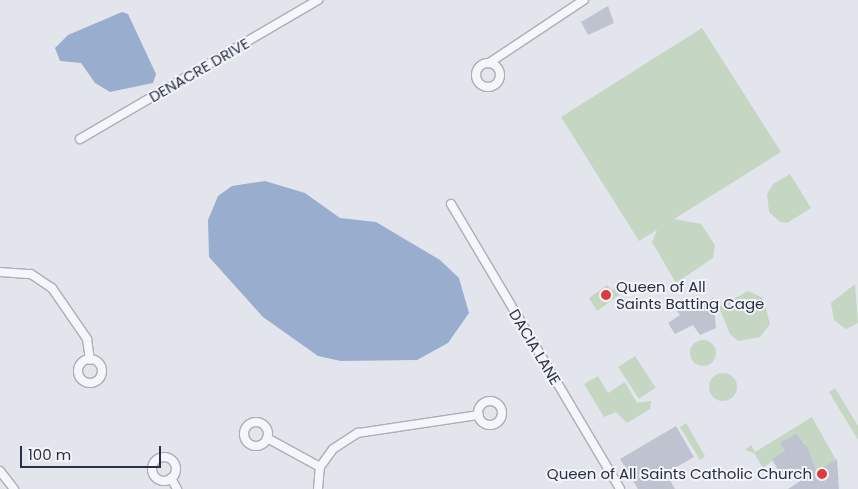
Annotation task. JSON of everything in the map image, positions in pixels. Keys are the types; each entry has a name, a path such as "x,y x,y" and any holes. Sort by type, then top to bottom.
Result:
{"street":[{"name":"DENACRE DRIVE","path":"80,139 318,0"},
{"path":"489,63 584,0"},
{"name":"DACIA LANE","path":"451,204 620,489"},
{"path":"0,272 31,274 52,288 87,339 90,360"},
{"path":"318,489 320,468 333,449 366,430 479,415"},
{"path":"266,438 320,468"},
{"path":"0,470 14,489"},
{"path":"171,478 177,489"}],"green space":[{"path":"702,28 781,152 674,219 701,224 715,245 713,258 676,283 652,242 657,230 639,241 561,117"},
{"path":"790,174 811,208 787,223 780,222 769,212 767,194 773,184"},
{"path":"855,284 858,323 846,329 834,320 831,303"},
{"name":"Queen of All Saints Batting Cage","path":"607,285 612,290 619,286 623,292 597,311 589,298"},
{"path":"748,291 763,298 770,324 760,337 738,341 730,334 719,307"},
{"path":"703,340 713,343 716,353 713,363 703,366 693,363 690,353 693,343"},
{"path":"635,356 656,388 639,399 618,367"},
{"path":"723,373 733,377 737,387 733,397 723,401 713,397 709,387 713,377"},
{"path":"598,376 608,393 625,382 637,403 651,401 650,409 627,423 616,412 604,417 584,384"},
{"path":"835,388 858,426 858,440 829,392"},
{"path":"812,417 836,460 816,471 804,442 781,443 785,451 763,468 754,453 745,450 751,445 755,452"},
{"path":"686,423 705,456 700,460 680,427"}],"water":[{"path":"122,12 128,14 156,74 153,83 110,92 95,83 81,63 60,61 55,48 68,35"},
{"path":"265,181 305,193 340,218 376,222 440,260 459,278 469,313 448,343 417,360 341,361 318,356 263,317 209,257 208,220 218,196 232,186"}],"building":[{"path":"608,6 614,23 588,35 581,22"},
{"path":"713,298 716,328 700,335 693,325 675,334 668,323 680,315 677,311 695,299 700,307"},
{"path":"676,426 694,457 666,473 675,489 638,489 620,459"},
{"path":"796,434 808,448 816,471 837,459 839,489 788,489 805,478 790,468 780,474 772,459 785,451 780,443"}],"place":[{"name":"Queen of All Saints Batting Cage","path":"606,295"},
{"name":"Queen of All Saints Catholic Church","path":"822,474"}]}
